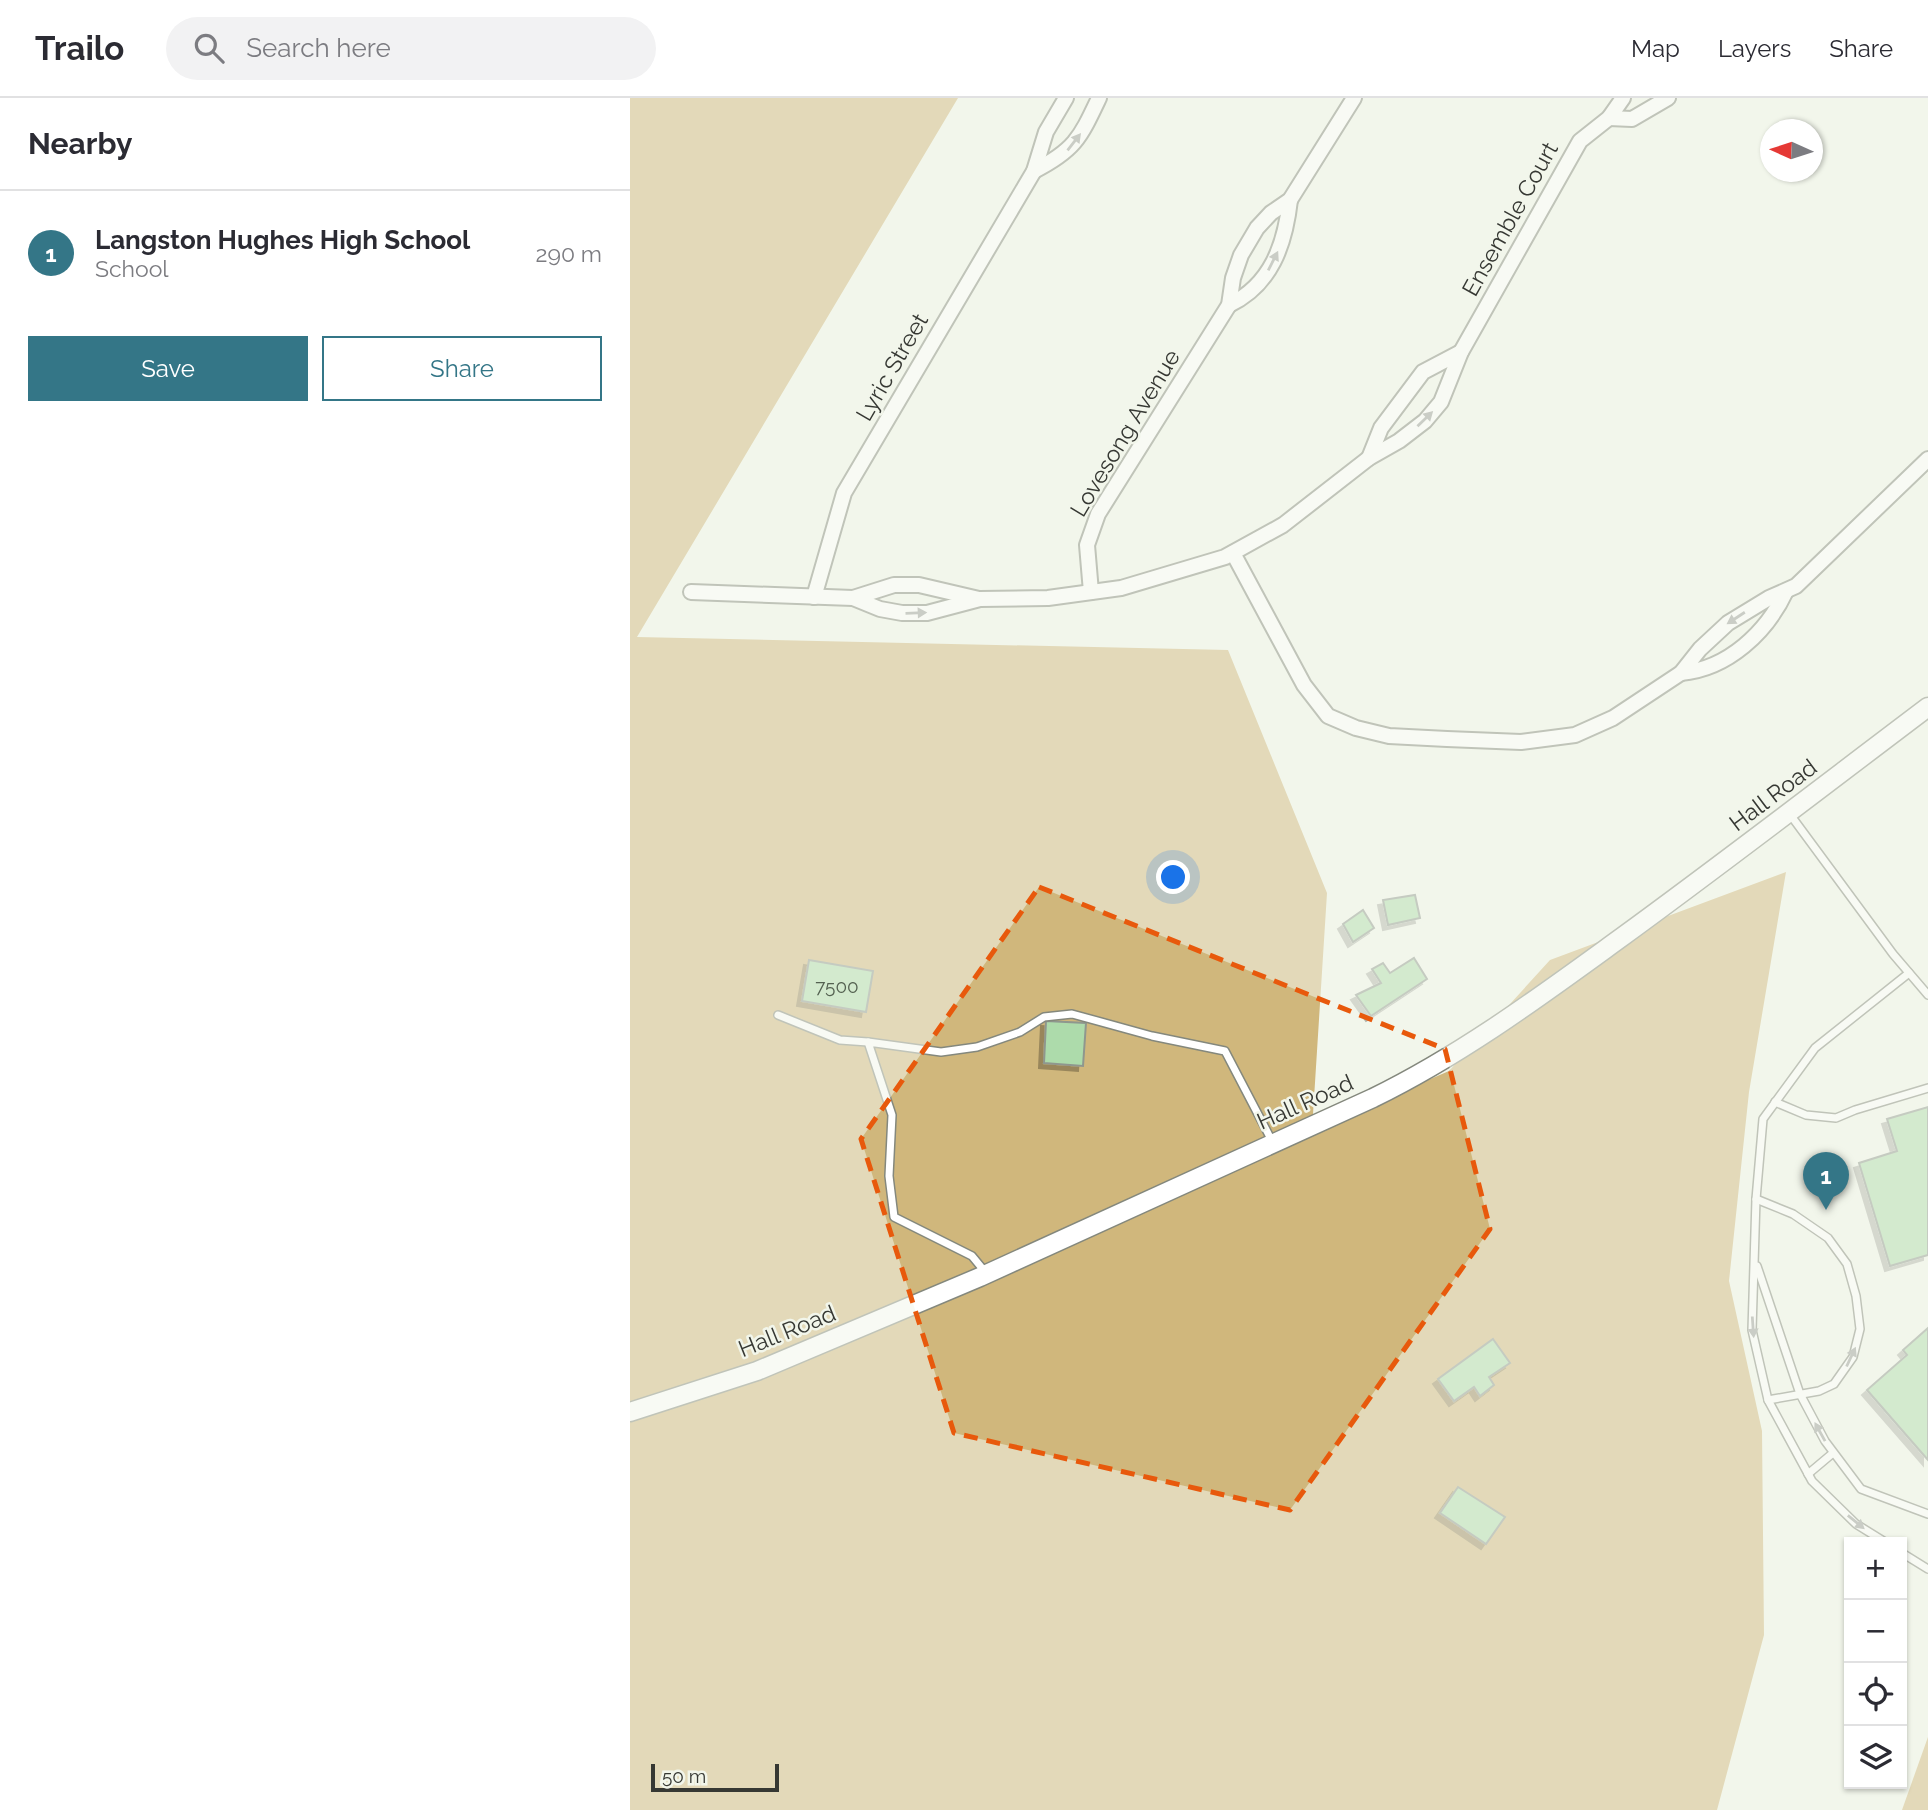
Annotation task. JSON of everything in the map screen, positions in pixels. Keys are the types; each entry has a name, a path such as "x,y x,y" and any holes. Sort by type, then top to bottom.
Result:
{"street":[{"name":"Lyric Street","path":"814,597 844,493 1034,171 1046,132 1066,98"},
{"name":"Lyric Street","path":"1034,171 1059,158 1077,141 1099,98"},
{"name":"Lovesong Avenue","path":"1091,592 1087,545 1098,514 1229,305 1233,278 1241,255 1257,228 1271,213 1290,200 1354,98"},
{"name":"Ensemble Court","path":"691,592 853,598 894,585 919,585 980,599 1048,598 1121,588 1233,553 1283,525 1369,458 1426,421 1441,402 1461,352 1580,141 1609,118 1623,98"},
{"name":"Ensemble Court","path":"1609,118 1632,119 1668,98"},
{"name":"Lovesong Avenue","path":"1229,305 1247,297 1263,281 1287,229 1290,200"},
{"name":"Ensemble Court","path":"1369,458 1381,428 1423,372 1461,352"},
{"path":"1681,673 1701,671 1734,655 1776,613 1791,588 1928,459"},
{"path":"1233,553 1304,685 1328,716 1356,729 1389,736 1521,742 1576,735 1613,718 1681,673 1700,649 1728,623 1791,588"},
{"name":"Ensemble Court","path":"853,598 880,609 902,613 927,613 980,599"},
{"name":"Hall Road","path":"630,1412 757,1371 986,1274 1422,1074 1503,1024 1928,707"}],"lane":[{"path":"1789,813 1928,995"},
{"path":"1877,1537 1856,1524 1812,1481 1768,1400 1752,1331 1756,1199 1763,1119 1815,1048 1909,972"},
{"path":"778,1015 840,1040 941,1052 976,1047 1020,1032 1044,1017 1072,1014 1225,1051 1273,1144"},
{"path":"868,1042 892,1115 889,1176 894,1217 972,1256 986,1274"},
{"path":"1775,1102 1806,1115 1836,1118 1928,1088"},
{"path":"1756,1199 1793,1214 1828,1238 1847,1264 1856,1296 1860,1329 1853,1357 1834,1384 1819,1391 1768,1400"},
{"path":"1754,1259 1800,1394 1833,1453 1861,1489 1928,1514"},
{"path":"1808,1474 1833,1453"},
{"path":"1907,1556 1928,1569"}],"highlighted area":[{"path":"1039,887 1445,1049 1490,1229 1290,1510 954,1433 861,1139"}],"shaded area":[{"path":"630,98 958,98 637,637 1228,650 1327,893 1312,1130 1449,1071 1550,960 1786,872 1749,1092 1729,1281 1762,1431 1764,1635 1717,1810 630,1810"},
{"path":"1928,1737 1928,1810 1902,1810"}],"building":[{"path":"1415,895 1420,918 1388,925 1383,900"},
{"path":"1363,910 1374,928 1353,942 1343,924"},
{"path":"1414,958 1427,979 1371,1016 1356,995 1381,983 1372,969 1383,963 1390,973"},
{"path":"809,960 873,971 866,1012 802,1001"},
{"path":"1046,1021 1086,1023 1083,1066 1044,1063"},
{"path":"1928,1107 1928,1255 1890,1266 1859,1163 1897,1151 1887,1119"},
{"path":"1928,1328 1928,1460 1867,1390 1907,1355 1903,1350"},
{"path":"1493,1339 1510,1363 1489,1377 1494,1385 1480,1396 1474,1387 1454,1401 1438,1379"},
{"path":"1458,1487 1505,1517 1486,1544 1440,1513"}],"place":[{"name":"Langston Hughes High School","path":"1826,1210"}]}
